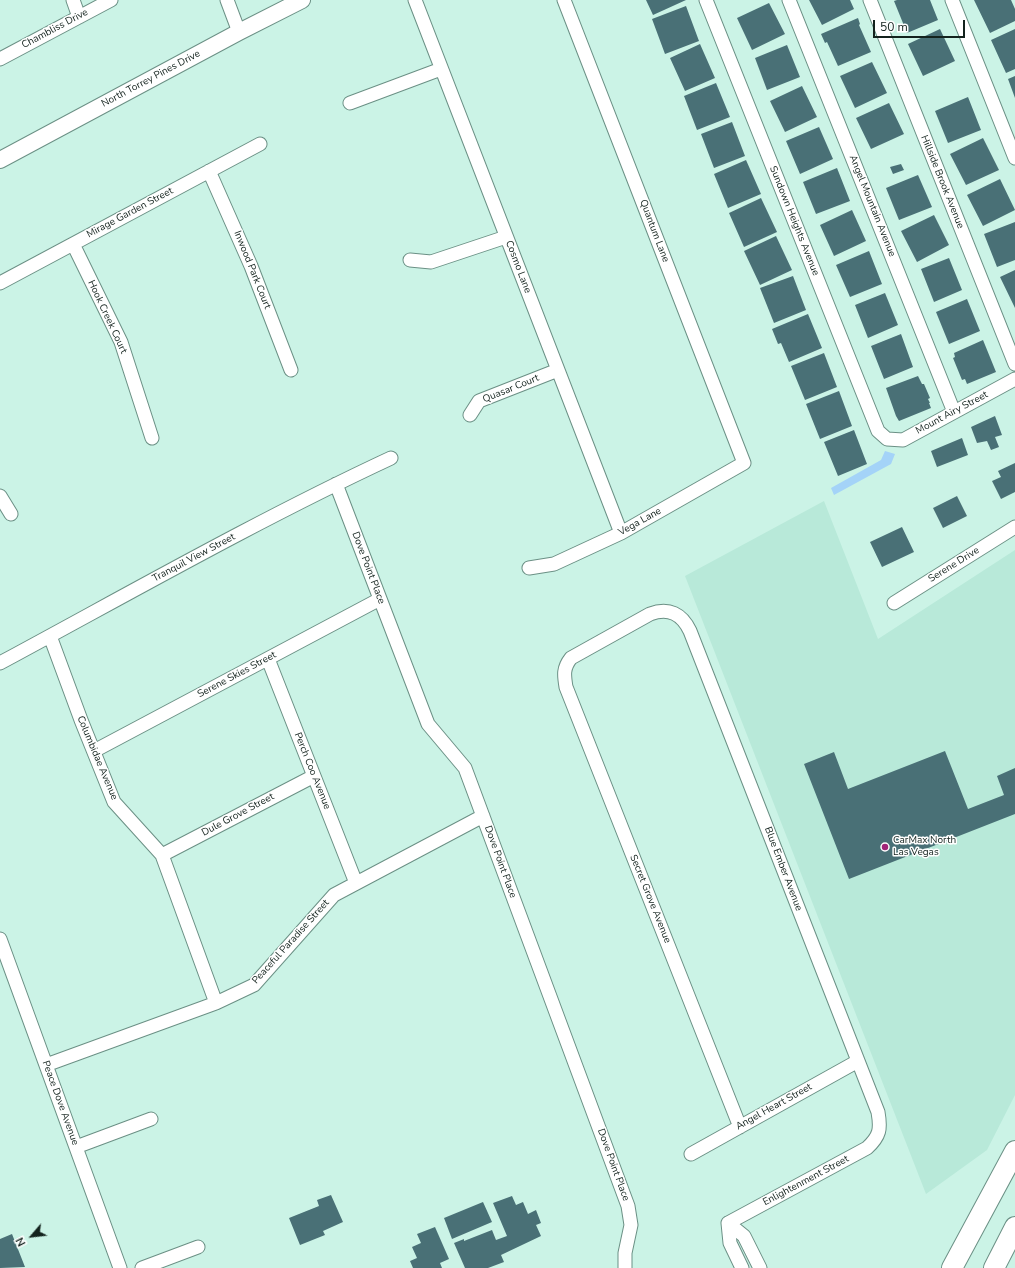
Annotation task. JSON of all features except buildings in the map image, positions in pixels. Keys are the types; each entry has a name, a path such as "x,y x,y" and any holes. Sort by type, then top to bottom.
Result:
{"main road":[{"path":"952,1268 1015,1151"},
{"path":"994,1268 1015,1227"}],"street":[{"path":"73,0 79,17"},
{"name":"Chambliss Drive","path":"0,59 111,0"},
{"path":"227,0 239,32"},
{"name":"North Torrey Pines Drive","path":"0,160 239,32 302,0"},
{"name":"Cosmo Lane","path":"415,0 621,533"},
{"name":"Quantum Lane","path":"564,0 744,463"},
{"name":"Sundown Heights Avenue","path":"706,0 878,431 887,439"},
{"name":"Angel Mountain Avenue","path":"789,0 954,412"},
{"name":"Hillside Brook Avenue","path":"870,0 1015,364"},
{"path":"952,0 1015,158"},
{"path":"350,103 441,69"},
{"name":"Mirage Garden Street","path":"0,283 260,144"},
{"name":"Inwood Park Court","path":"209,171 251,266 291,370"},
{"path":"410,260 431,262 506,236"},
{"name":"Hook Creek Court","path":"73,244 121,342 152,438"},
{"name":"Quasar Court","path":"470,415 479,401 558,370"},
{"name":"Mount Airy Street","path":"887,439 903,440 1015,379"},
{"name":"Tranquil View Street","path":"0,663 192,558 336,484 392,458"},
{"name":"Vega Lane","path":"529,568 554,564 621,533 744,463"},
{"name":"Dove Point Place","path":"336,484 428,724 465,768 628,1206 631,1225 625,1253 625,1268"},
{"path":"0,496 11,514"},
{"name":"Serene Drive","path":"894,603 1015,527"},
{"name":"Serene Skies Street","path":"94,751 380,599"},
{"name":"Blue Ember Avenue","path":"564,670 571,658 578,653 650,614 658,611 673,612 686,622 878,1112 880,1124 879,1133"},
{"name":"Columbidae Avenue","path":"50,636 114,802 162,855 216,1003"},
{"name":"Perch Coo Avenue","path":"268,659 356,883"},
{"name":"Secret Grove Avenue","path":"564,670 566,687 740,1127"},
{"name":"Dule Grove Street","path":"162,855 314,776"},
{"name":"Peaceful Paradise Street","path":"46,1065 216,1003 254,984 334,895 483,816"},
{"name":"Peace Dove Avenue","path":"0,939 120,1268"},
{"name":"Angel Heart Street","path":"691,1154 858,1061"},
{"path":"76,1147 151,1119"},
{"name":"Enlightenment Street","path":"728,1223 867,1148 879,1133"},
{"path":"728,1223 730,1243 742,1268"},
{"path":"728,1223 744,1236 760,1268"},
{"path":"142,1268 198,1247"},
{"name":"Dove Point Place","path":"616,1268 625,1253"}],"shaded area":[{"path":"824,501 878,639 1015,550 1015,1095 987,1150 926,1194 685,576"}],"water":[{"path":"885,451 895,454 891,464 834,495 831,488 881,460"}],"place":[{"name":"CarMax North Las Vegas","path":"885,847"}]}
